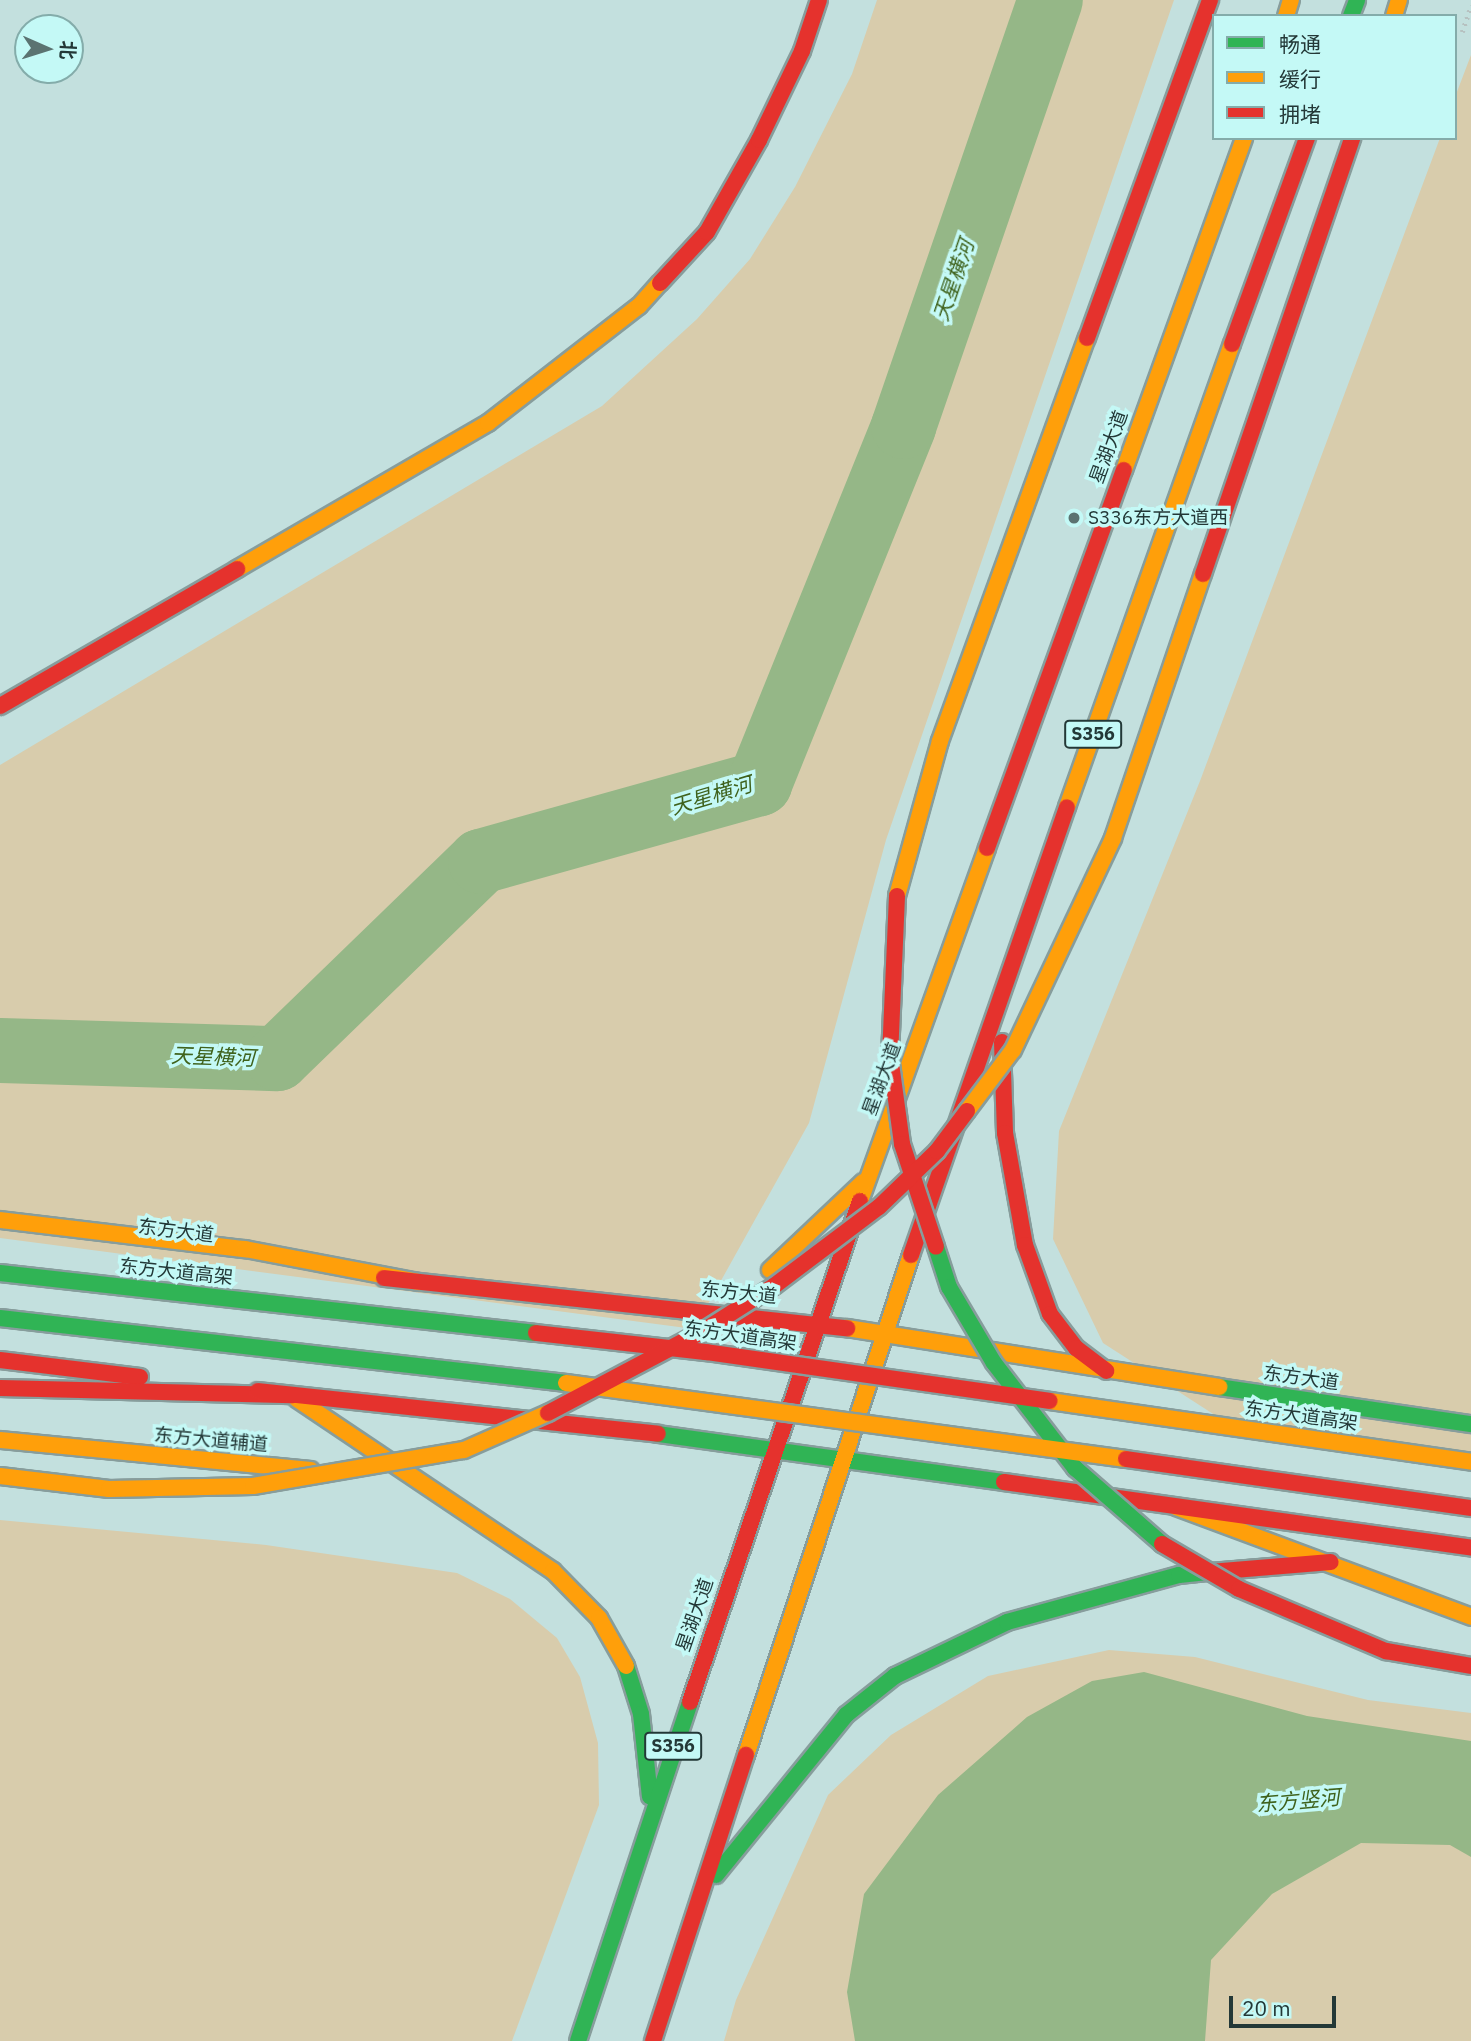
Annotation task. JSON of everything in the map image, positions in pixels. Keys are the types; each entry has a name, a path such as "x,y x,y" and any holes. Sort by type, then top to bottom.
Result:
{"main road":[{"path":"0,706 488,423 639,306 707,232 759,140 802,51 819,0"},
{"path":"1210,0 940,741 895,903 890,1056 902,1144 949,1287 994,1363 1075,1468 1160,1543 1239,1589 1386,1651 1471,1666"},
{"name":"星湖大道","path":"578,2041 651,1811 816,1323 1243,140"},
{"name":"S356","path":"653,2041 884,1332 1126,636 1306,140"},
{"path":"0,1476 109,1489 253,1486 464,1450 548,1413 723,1318 880,1207 937,1151 1013,1050 1113,838 1351,140"},
{"path":"1000,1004 1006,1133 1025,1245 1050,1314 1076,1348 1105,1371"},
{"path":"716,1312 784,1260 870,1175"},
{"path":"0,1220 245,1249 418,1282"},
{"name":"东方大道","path":"0,1230 418,1282 816,1323 884,1332 1105,1371 1471,1423"},
{"name":"东方大道高架","path":"0,1273 706,1352 1471,1462"},
{"path":"0,1318 693,1397 1471,1508"},
{"path":"0,1360 293,1395 669,1435 1471,1548"},
{"path":"0,1388 293,1395 552,1571 599,1618 626,1665 642,1714 651,1811"},
{"name":"东方大道辅道","path":"0,1440 417,1481"},
{"path":"1176,1507 1471,1616"},
{"path":"702,1893 846,1715 895,1676 1007,1622 1179,1575 1329,1562 1368,1562"},
{"path":"1445,1562 1471,1562"}],"path":[{"path":"1462,32 1471,6"}],"shaded area":[{"path":"877,0 1174,0 886,840 809,1123 694,1329 0,1238 0,765 602,406 697,319 750,259 795,187 852,74"},
{"path":"1471,55 1471,1466 1252,1439 1103,1343 1053,1239 1059,1131 1200,781 1439,140 1457,140 1457,92"},
{"path":"0,1520 266,1545 457,1573 510,1599 557,1638 580,1677 598,1743 599,1805 512,2041 0,2041"},
{"path":"1109,1650 1195,1657 1368,1700 1471,1713 1471,2041 724,2041 736,2000 828,1795 891,1735 988,1676"}],"water":[{"name":"东方竖河","path":"1144,1672 1307,1716 1471,1741 1471,1857 1450,1845 1361,1843 1272,1894 1211,1960 1205,2041 855,2041 847,1992 864,1894 938,1795 1027,1717 1092,1681"}],"waterway":[{"name":"天星横河","path":"0,1050 277,1058 480,861 759,783 903,426 1050,0"}],"traffic: fast":[{"path":"1352,14 1357,0"},
{"path":"936,1247 949,1287 994,1363 1075,1468 1162,1544"},
{"path":"0,1273 536,1333"},
{"path":"0,1318 566,1383"},
{"path":"1219,1387 1471,1424"},
{"path":"658,1434 1004,1482"},
{"path":"716,1875 846,1715 895,1676 1007,1622 1179,1575 1210,1572"},
{"path":"626,1666 641,1714 650,1797"},
{"path":"578,2041 690,1702"}],"traffic: slow":[{"path":"1287,14 1291,0"},
{"path":"1395,14 1399,0"},
{"path":"1124,470 1243,140"},
{"path":"237,569 488,423 639,306 660,283"},
{"path":"897,896 940,741 1087,338"},
{"path":"1067,807 1232,344"},
{"path":"967,1111 1013,1050 1113,838 1203,574"},
{"path":"860,1201 987,848"},
{"path":"770,1270 863,1182"},
{"path":"0,1220 245,1249 418,1282"},
{"path":"746,1755 911,1255"},
{"path":"847,1328 1219,1387"},
{"path":"566,1383 1126,1459"},
{"path":"297,1399 553,1571 599,1618 626,1666"},
{"path":"1050,1401 1471,1462"},
{"path":"0,1476 109,1489 253,1486 464,1450 548,1413"},
{"path":"0,1440 311,1470"},
{"path":"1176,1507 1471,1617"}],"traffic: jam":[{"path":"660,283 707,232 759,140 802,51 819,0"},
{"path":"1087,338 1210,0"},
{"path":"1232,344 1306,140"},
{"path":"1203,574 1351,140"},
{"path":"987,848 1124,470"},
{"path":"0,706 237,569"},
{"path":"911,1255 1067,807"},
{"path":"897,896 890,1056 902,1144 936,1247"},
{"path":"1002,1042 1005,1133 1025,1245 1050,1314 1076,1348 1106,1371"},
{"path":"548,1413 703,1331 774,1286 879,1207 937,1151 967,1111"},
{"path":"690,1702 860,1201"},
{"path":"384,1278 847,1328"},
{"path":"536,1333 706,1352 1050,1401"},
{"path":"0,1360 140,1377"},
{"path":"0,1388 293,1395"},
{"path":"258,1391 658,1434"},
{"path":"1126,1459 1471,1508"},
{"path":"1004,1482 1471,1548"},
{"path":"1162,1544 1239,1589 1386,1651 1471,1666"},
{"path":"1210,1572 1331,1562"},
{"path":"653,2041 746,1755"}],"place":[{"name":"S336东方大道西","path":"1074,518"}]}
